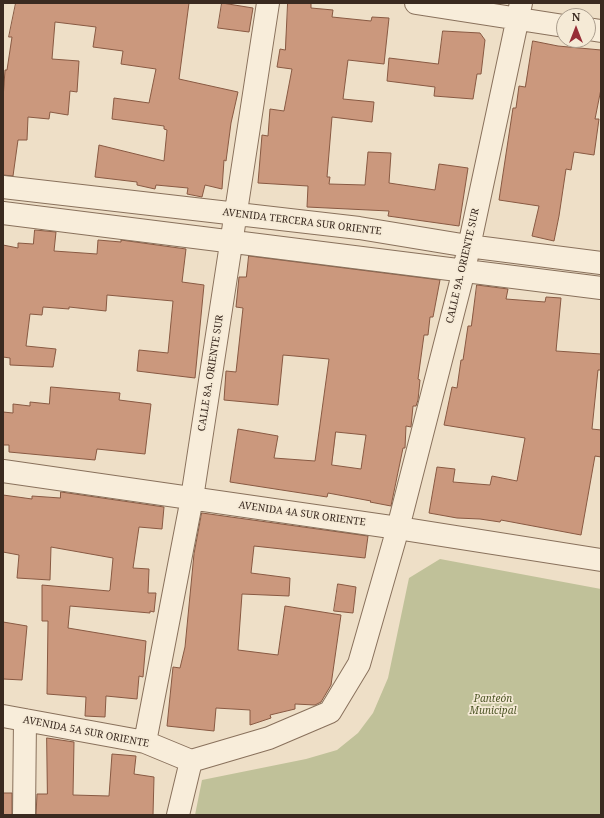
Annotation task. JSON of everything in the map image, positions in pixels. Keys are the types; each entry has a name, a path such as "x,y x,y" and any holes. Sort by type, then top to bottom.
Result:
{"street":[{"name":"CALLE 8A. ORIENTE SUR","path":"145,742 192,498 268,3"},
{"path":"416,3 520,11 556,23"},
{"name":"CALLE 9A. ORIENTE SUR","path":"191,761 269,738 330,712 359,664 398,528 464,270 520,11"},
{"name":"AVENIDA TERCERA SUR ORIENTE","path":"3,187 359,228 468,246 601,263"},
{"path":"3,213 601,288"},
{"name":"AVENIDA 4A SUR ORIENTE","path":"3,471 398,528 601,560"},
{"name":"AVENIDA 5A SUR ORIENTE","path":"3,716 145,742 191,761"},
{"path":"24,815 25,720"},
{"path":"178,815 191,761"}],"green space":[{"name":"Panteón Municipal","path":"440,559 601,589 601,815 195,815 202,780 306,759 337,750 358,733 373,713 388,678 409,578"}],"building":[{"path":"16,3 189,3 179,79 238,92 231,123 226,161 224,160 222,189 205,185 202,197 187,194 188,188 156,185 155,189 137,185 137,182 95,177 99,145 164,161 167,130 164,129 164,126 112,119 114,98 149,103 156,69 121,64 123,51 93,47 96,27 55,22 52,59 79,61 77,92 70,91 68,115 50,112 49,119 28,117 27,140 18,140 13,176 3,175 3,99 5,70 7,70 12,37 9,37"},
{"path":"222,3 253,8 249,32 218,28"},
{"path":"288,3 311,3 311,8 333,10 332,17 371,21 372,17 389,18 384,64 348,60 343,99 374,102 372,122 332,117 327,177 330,177 329,184 365,185 368,152 391,153 389,183 435,190 439,164 468,168 459,226 388,216 389,211 307,207 308,186 258,183 262,135 268,136 270,109 284,111 292,69 277,67 280,49 285,50"},
{"path":"443,31 480,33 485,40 481,74 477,74 473,99 434,96 435,87 387,81 389,58 438,64"},
{"path":"533,41 556,46 556,48 601,50 601,89 595,119 599,119 594,155 574,152 571,170 566,169 554,241 532,236 539,206 499,200 513,108 516,108 519,86 525,87"},
{"path":"35,230 56,232 54,251 97,254 98,240 121,242 121,240 186,249 182,282 204,285 195,378 137,371 139,350 168,353 173,301 107,295 106,311 69,307 69,309 43,307 42,315 30,314 26,346 56,349 53,367 10,365 10,358 3,357 3,245 18,248 18,243 33,244"},
{"path":"249,256 440,280 433,317 430,317 428,335 424,335 418,379 420,380 418,400 416,406 413,406 411,427 406,426 405,448 403,448 391,506 328,493 327,497 230,482 238,429 278,436 274,458 315,461 329,359 283,355 278,405 224,400 226,371 236,372 243,308 236,307 239,277 246,277","holes":["336,432 366,435 361,469 332,465"]},
{"path":"477,285 508,289 506,299 545,302 546,297 561,298 556,351 601,354 601,370 598,370 592,429 601,430 601,457 595,456 581,535 501,520 500,522 457,518 429,513 437,467 455,469 453,482 490,485 492,476 517,481 525,438 444,425 452,387 457,388 468,326 471,326"},
{"path":"51,387 120,393 119,400 151,404 145,454 97,449 95,460 9,452 9,445 3,445 3,412 13,413 13,404 30,406 30,402 49,404"},
{"path":"61,492 164,507 162,529 139,527 133,568 149,569 148,593 156,593 154,612 150,611 150,613 70,606 68,628 146,641 143,677 139,676 137,699 106,696 105,717 85,716 86,697 47,694 48,621 42,621 42,585 109,591 113,558 51,547 50,580 17,578 19,555 3,552 3,495 32,499 32,496 60,498"},
{"path":"202,513 368,536 365,558 254,546 251,573 290,578 289,596 242,594 238,650 278,655 285,606 341,615 331,685 321,702 315,705 295,704 295,709 270,715 271,718 250,725 250,710 216,708 214,731 167,726 173,667 180,668 185,647 194,554"},
{"path":"338,584 356,587 353,613 334,611"},
{"path":"3,622 27,626 22,680 3,679"},
{"path":"47,738 74,742 73,795 109,796 112,754 136,756 134,774 154,777 153,815 36,815 37,794 47,794"},
{"path":"3,793 12,793 12,815 3,815"}]}
